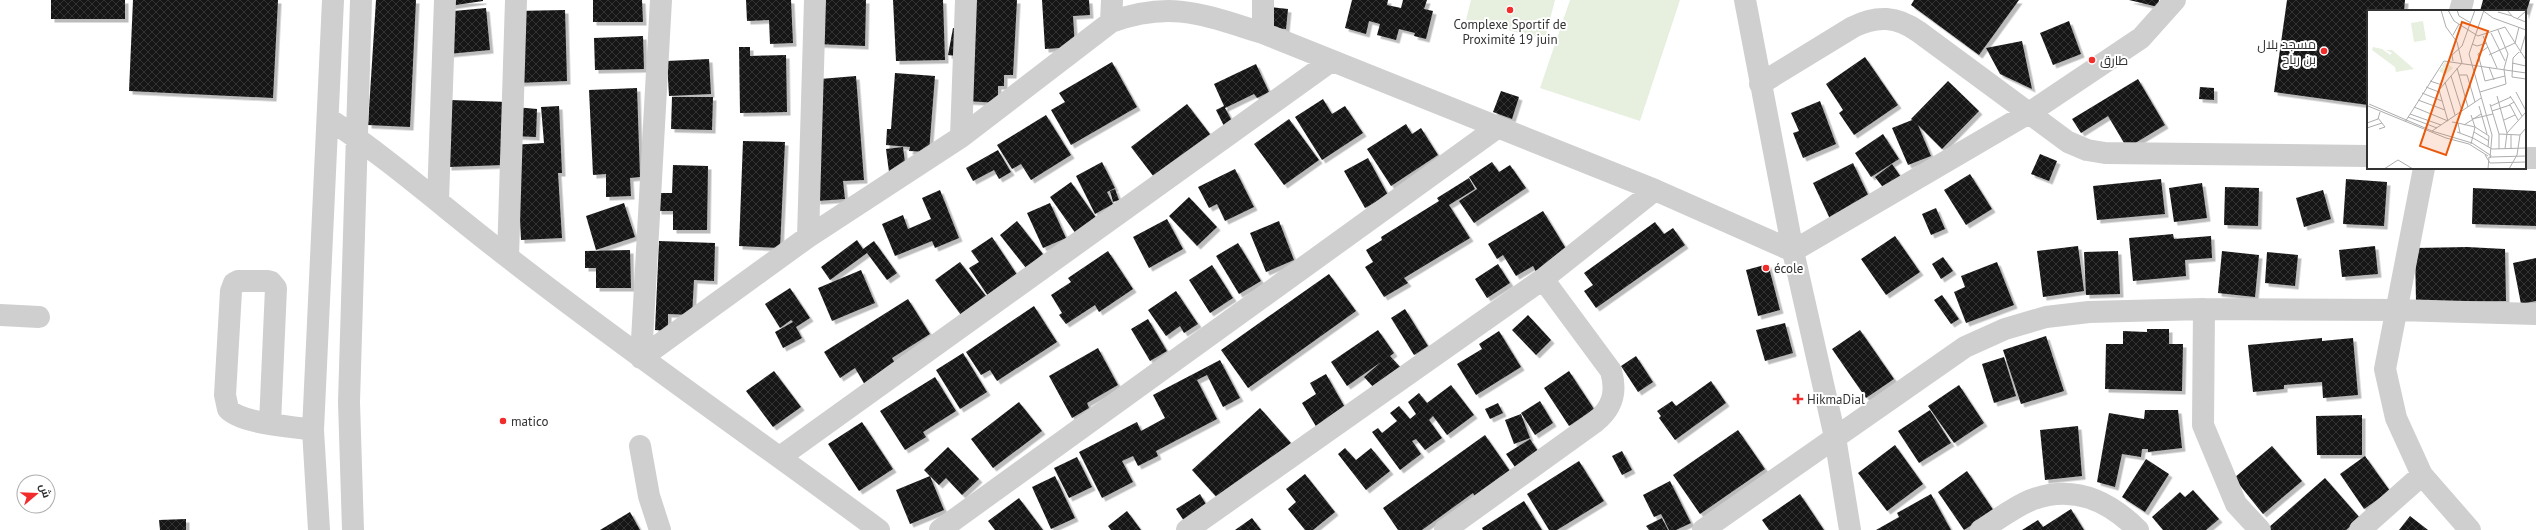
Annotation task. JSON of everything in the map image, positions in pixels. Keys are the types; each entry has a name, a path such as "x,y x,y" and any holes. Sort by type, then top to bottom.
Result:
{"street":[{"path":"319,530 313,430 329,119 333,0"},
{"path":"353,530 349,402 361,0"},
{"path":"438,200 445,0"},
{"path":"508,257 516,0"},
{"path":"641,358 661,0"},
{"path":"808,237 815,0"},
{"path":"961,137 966,0"},
{"path":"1111,22 1112,0"},
{"path":"1263,0 1263,33"},
{"path":"1745,0 1792,251 1835,437 1850,530"},
{"path":"1792,251 2029,113 2140,38 2175,0"},
{"path":"2460,10 2463,0"},
{"path":"641,358 808,237 961,137 1111,22 1150,9 1173,8 1196,13 1263,33 1655,190 1792,251"},
{"path":"1760,84 1853,27 1880,18 1894,19 1907,24 2068,142 2087,150 2105,153 2367,156"},
{"path":"780,457 1331,61"},
{"path":"329,119 356,137 438,200 508,257 641,358 879,530"},
{"path":"940,530 1498,127"},
{"path":"2424,169 2385,368 2396,418 2422,475 2470,530"},
{"path":"1187,530 1544,279 1655,190"},
{"path":"1446,530 1596,422 1611,405 1614,382 1611,371 1544,279"},
{"path":"270,423 276,288 271,282 238,281 234,283 231,291 225,402 233,414 270,423 313,430"},
{"path":"2204,309 2203,425 2236,504 2260,530"},
{"path":"1703,530 1965,347 2005,329 2046,317 2089,312 2204,309 2397,310 2536,314"},
{"path":"0,315 39,317"},
{"path":"640,446 649,496 660,530"},
{"path":"2360,530 2422,475"},
{"path":"1981,530 2030,500 2051,494 2074,493 2095,499 2115,509 2138,530"}],"green space":[{"name":"Complexe Sportif de Proximité 19 juin","path":"1471,0 1555,0 1545,39 1466,20"},
{"path":"1570,0 1680,0 1640,121 1540,88"}],"building":[{"path":"51,0 125,0 125,19 51,19"},
{"path":"133,0 278,0 273,98 129,91"},
{"path":"376,0 416,0 410,127 368,125"},
{"path":"449,0 483,0 483,1 449,6"},
{"path":"593,0 642,0 643,22 593,22"},
{"path":"746,0 791,0 793,43 770,44 769,20 747,21"},
{"path":"819,0 866,0 865,46 817,44"},
{"path":"893,0 943,0 945,60 896,61"},
{"path":"971,0 1017,0 1013,75 1004,75 1004,86 998,86 998,103 966,101"},
{"path":"1042,0 1089,0 1090,15 1073,16 1075,47 1045,49"},
{"path":"1352,0 1388,0 1387,5 1401,8 1403,0 1427,0 1424,9 1433,11 1426,39 1414,36 1415,33 1399,29 1396,40 1377,35 1380,24 1369,21 1366,34 1345,28"},
{"path":"1914,0 2019,0 1979,55 1911,5"},
{"path":"2129,0 2159,0 2158,7"},
{"name":"مسجد بلال بن رباح","path":"2287,0 2405,0 2404,10 2367,10 2367,105 2274,92"},
{"path":"2483,0 2530,0 2526,13 2526,10 2480,10"},
{"path":"1270,7 1288,9 1286,29 1268,28"},
{"path":"486,8 490,50 448,54 443,12"},
{"path":"565,10 567,81 516,83 515,11"},
{"path":"2069,21 2081,54 2053,65 2040,33"},
{"path":"953,28 968,31 963,57 948,55"},
{"path":"643,36 644,69 595,70 594,38"},
{"path":"2022,41 2032,89 2000,74 1986,48"},
{"path":"739,47 750,47 750,56 786,55 787,112 740,113"},
{"path":"1865,57 1898,105 1854,135 1839,113 1843,110 1826,84"},
{"path":"709,59 711,94 669,96 667,61"},
{"path":"1112,62 1137,107 1071,145 1051,110 1065,102 1059,93"},
{"path":"1256,64 1269,92 1257,98 1254,94 1225,108 1232,121 1224,126 1216,110 1224,106 1214,84"},
{"path":"895,73 935,76 929,152 909,151 910,147 886,145 887,129 891,129"},
{"path":"856,76 864,180 843,181 845,199 817,201 808,80"},
{"path":"2138,79 2165,125 2127,148 2108,116 2081,133 2072,119"},
{"path":"1948,81 1979,111 1942,149 1918,125 1931,156 1908,165 1892,128 1912,120 1911,119"},
{"path":"2200,87 2214,88 2214,100 2199,99"},
{"path":"637,88 640,177 630,178 631,196 606,197 606,174 593,175 589,90"},
{"path":"1501,91 1519,97 1512,119 1493,112"},
{"path":"672,97 713,97 712,130 671,129"},
{"path":"1323,99 1332,114 1345,106 1363,133 1322,160 1295,117"},
{"path":"450,100 508,102 504,165 448,167"},
{"path":"1820,101 1836,144 1803,158 1793,133 1799,131 1791,113"},
{"path":"1187,104 1213,138 1157,181 1131,147"},
{"path":"559,106 562,173 558,173 562,238 521,240 518,180 511,145 544,143 541,107"},
{"path":"515,107 537,109 536,137 514,136"},
{"path":"1046,115 1071,155 1031,180 1021,164 1012,169 997,145"},
{"path":"1289,119 1319,160 1284,185 1254,144"},
{"path":"1406,124 1412,134 1421,128 1438,155 1391,186 1367,149"},
{"path":"1883,134 1899,159 1871,177 1855,153"},
{"path":"743,141 785,142 780,248 739,246"},
{"path":"903,147 906,170 889,172 886,149"},
{"path":"998,150 1011,172 999,179 994,170 973,181 966,168"},
{"path":"2040,154 2057,161 2049,181 2031,174"},
{"path":"1368,158 1388,195 1365,208 1344,171"},
{"path":"1102,162 1115,188 1107,192 1113,204 1095,214 1076,176"},
{"path":"1492,162 1499,172 1510,165 1526,188 1474,223 1459,201 1477,189 1469,177"},
{"path":"1853,163 1871,201 1831,221 1813,183"},
{"path":"1892,164 1901,177 1885,190 1875,177"},
{"path":"673,165 708,166 707,230 673,230 673,211 658,211 658,193 672,193"},
{"path":"1235,169 1254,207 1225,221 1217,204 1209,208 1198,187"},
{"path":"1970,174 1992,209 1966,225 1944,190"},
{"path":"1469,178 1475,189 1449,205 1470,238 1404,278 1408,283 1384,297 1365,267 1373,262 1366,250 1382,240 1381,237 1439,201 1437,198"},
{"path":"2161,179 2165,214 2097,220 2093,186"},
{"path":"2346,179 2387,182 2384,226 2343,224"},
{"path":"1071,182 1097,219 1076,234 1050,197"},
{"path":"2202,183 2207,218 2174,222 2169,188"},
{"path":"2225,187 2259,188 2258,226 2224,225"},
{"path":"2473,188 2536,191 2536,226 2472,224"},
{"path":"1115,189 1119,200 1113,202 1110,191"},
{"path":"940,190 959,238 935,248 932,241 895,256 882,224 903,215 908,229 931,219 922,198"},
{"path":"2323,190 2331,219 2304,227 2296,198"},
{"path":"1189,197 1217,227 1197,246 1169,216"},
{"path":"624,203 635,237 596,250 586,216"},
{"path":"1050,203 1066,238 1043,248 1027,213"},
{"path":"1936,208 1945,229 1931,235 1922,214"},
{"path":"1543,211 1568,252 1536,272 1533,266 1516,276 1503,255 1497,259 1488,244"},
{"path":"1167,219 1183,249 1149,268 1133,237"},
{"path":"1017,221 1043,254 1026,268 1000,235"},
{"path":"1279,221 1294,260 1266,272 1250,233"},
{"path":"1655,222 1664,234 1673,228 1685,245 1596,308 1584,291 1593,285 1584,273"},
{"path":"2173,234 2174,239 2211,236 2212,258 2185,260 2186,276 2133,281 2129,238"},
{"path":"1895,236 1920,272 1886,295 1861,259"},
{"path":"992,237 1018,276 988,296 969,268 979,262 971,251"},
{"path":"857,240 863,249 874,241 897,273 887,280 867,253 830,280 821,267"},
{"path":"659,241 715,243 714,281 694,280 692,315 668,314 668,331 655,330"},
{"path":"1238,243 1261,281 1239,294 1216,256"},
{"path":"2078,246 2084,291 2043,297 2037,251"},
{"path":"2375,246 2378,274 2342,277 2339,250"},
{"path":"2467,247 2505,249 2506,301 2416,302 2415,248"},
{"path":"630,250 631,288 596,288 596,268 585,268 585,251"},
{"path":"1108,251 1133,289 1099,312 1095,305 1066,324 1059,315 1062,313 1051,295 1071,282 1068,278"},
{"path":"2118,251 2120,294 2086,295 2084,252"},
{"path":"2222,251 2259,255 2255,297 2218,293"},
{"path":"2267,252 2298,255 2295,286 2265,283"},
{"path":"1943,257 1953,271 1941,279 1932,264"},
{"path":"2536,258 2536,301 2521,304 2513,263"},
{"path":"960,262 986,296 961,315 935,280"},
{"path":"1997,262 2014,305 1966,323 1954,292 1965,287 1961,276"},
{"path":"1498,264 1510,283 1487,298 1475,279"},
{"path":"1768,264 1780,310 1758,316 1746,270"},
{"path":"1212,265 1233,298 1210,313 1189,280"},
{"path":"861,270 875,303 832,321 818,288"},
{"path":"1329,274 1356,311 1248,388 1221,350"},
{"path":"790,288 810,318 796,327 802,338 783,348 775,332 793,322 791,320 780,328 765,304"},
{"path":"1176,291 1198,324 1184,333 1180,326 1166,336 1148,310"},
{"path":"1942,295 1959,319 1951,324 1934,300"},
{"path":"908,299 930,334 892,358 896,365 865,385 855,368 840,378 824,352"},
{"path":"1034,306 1057,342 997,381 990,370 981,375 966,352"},
{"path":"1405,309 1428,346 1414,355 1391,318"},
{"path":"1528,315 1551,340 1536,355 1512,330"},
{"path":"1148,319 1167,351 1150,361 1131,329"},
{"path":"1785,323 1793,353 1765,361 1756,330"},
{"path":"2147,329 2169,329 2169,344 2183,344 2182,391 2105,389 2106,344 2123,344 2123,331 2147,332"},
{"path":"1378,330 1394,353 1390,356 1402,369 1377,391 1364,377 1381,362 1347,386 1331,362"},
{"path":"1860,330 1894,379 1866,398 1832,349"},
{"path":"1499,331 1521,367 1476,395 1457,364 1482,349 1479,344"},
{"path":"2046,336 2064,391 2021,404 2003,350"},
{"path":"2322,338 2322,341 2353,338 2358,395 2323,398 2322,382 2284,385 2284,389 2253,392 2248,345"},
{"path":"1098,348 1118,385 1087,403 1089,408 1072,418 1049,376"},
{"path":"963,353 987,392 960,409 936,370"},
{"path":"1636,356 1653,382 1638,392 1621,366"},
{"path":"2004,357 2016,396 1994,403 1982,364"},
{"path":"1220,360 1240,398 1223,407 1207,375 1197,380 1217,419 1156,451 1158,456 1138,466 1133,456 1122,461 1133,482 1102,498 1079,452 1137,422 1141,431 1165,418 1153,395"},
{"path":"774,371 801,407 773,427 746,391"},
{"path":"1569,371 1594,409 1569,426 1544,388"},
{"path":"1326,374 1347,411 1317,428 1302,403 1316,394 1310,383"},
{"path":"935,377 956,411 923,432 926,437 905,450 880,411"},
{"path":"1711,381 1726,403 1675,440 1659,418 1661,416 1657,411 1672,401 1676,406"},
{"path":"1451,385 1474,415 1447,435 1433,416 1429,420 1442,438 1425,450 1416,439 1412,441 1421,454 1400,470 1372,432 1378,428 1382,433 1397,421 1390,413 1399,406 1410,419 1416,414 1408,402 1419,393 1427,403"},
{"path":"1959,385 1984,423 1954,443 1928,406"},
{"path":"1540,401 1553,423 1535,435 1521,413"},
{"path":"1019,402 1042,431 993,468 971,439"},
{"path":"1498,403 1503,413 1490,419 1485,409"},
{"path":"1260,408 1291,443 1220,501 1192,470"},
{"path":"1930,410 1951,443 1919,463 1898,431"},
{"path":"2145,410 2178,410 2182,448 2148,452 2148,449 2142,449 2141,457 2122,454 2115,487 2097,482 2109,413 2144,419"},
{"path":"1521,414 1530,438 1514,444 1505,420"},
{"path":"2362,415 2362,455 2317,455 2316,416"},
{"path":"862,422 893,469 859,491 828,444"},
{"path":"2078,426 2082,476 2045,480 2040,430"},
{"path":"1738,430 1765,469 1700,514 1673,475"},
{"path":"1485,435 1510,471 1475,497 1473,493 1422,530 1398,530 1383,508"},
{"path":"1530,439 1540,454 1517,470 1506,454"},
{"path":"1895,445 1923,484 1887,511 1858,473"},
{"path":"2272,446 2302,481 2263,514 2234,478"},
{"path":"948,447 979,479 962,495 946,478 939,485 924,470"},
{"path":"1345,448 1356,460 1371,448 1390,471 1366,490 1338,454"},
{"path":"1622,451 1632,470 1622,475 1612,456"},
{"path":"2365,456 2390,491 2364,509 2340,474"},
{"path":"1077,457 1092,487 1069,498 1054,468"},
{"path":"2146,459 2169,474 2145,512 2122,497"},
{"path":"1579,461 1604,501 1557,530 1549,530 1527,494"},
{"path":"1967,471 1994,511 1964,530 1938,492"},
{"path":"1305,474 1335,512 1313,530 1305,530 1288,509 1296,502 1286,489"},
{"path":"930,476 944,510 910,524 896,490"},
{"path":"1055,476 1075,518 1051,529 1032,487"},
{"path":"2325,478 2360,518 2346,530 2270,530 2268,528"},
{"path":"1670,481 1691,523 1676,530 1669,530 1661,514 1654,517 1643,495"},
{"path":"2193,490 2219,519 2206,530 2163,530 2152,517 2180,492 2185,497"},
{"path":"1200,494 1207,506 1184,521 1176,509"},
{"path":"1800,494 1824,530 1769,530 1762,520"},
{"path":"1931,494 1951,530 1876,530 1899,517 1897,513"},
{"path":"1019,498 1043,530 995,530 988,521"},
{"path":"1524,501 1542,530 1483,530 1482,528"},
{"path":"2071,509 2084,530 2022,530 2038,520 2043,527"},
{"path":"1127,511 1141,530 1111,530 1108,526"},
{"path":"630,512 640,530 600,530"},
{"path":"2410,516 2428,530 2399,530"},
{"path":"1252,518 1261,530 1235,530"},
{"path":"1662,518 1668,530 1649,530 1646,526"},
{"path":"186,519 186,530 160,530 159,520"}],"place":[{"name":"Complexe Sportif de Proximité 19 juin","path":"1510,10"},
{"name":"مسجد بلال بن رباح","path":"2324,51"},
{"name":"طارق","path":"2092,60"},
{"name":"école","path":"1766,268"},
{"name":"HikmaDial","path":"1798,399"},
{"name":"matico","path":"503,421"}]}
